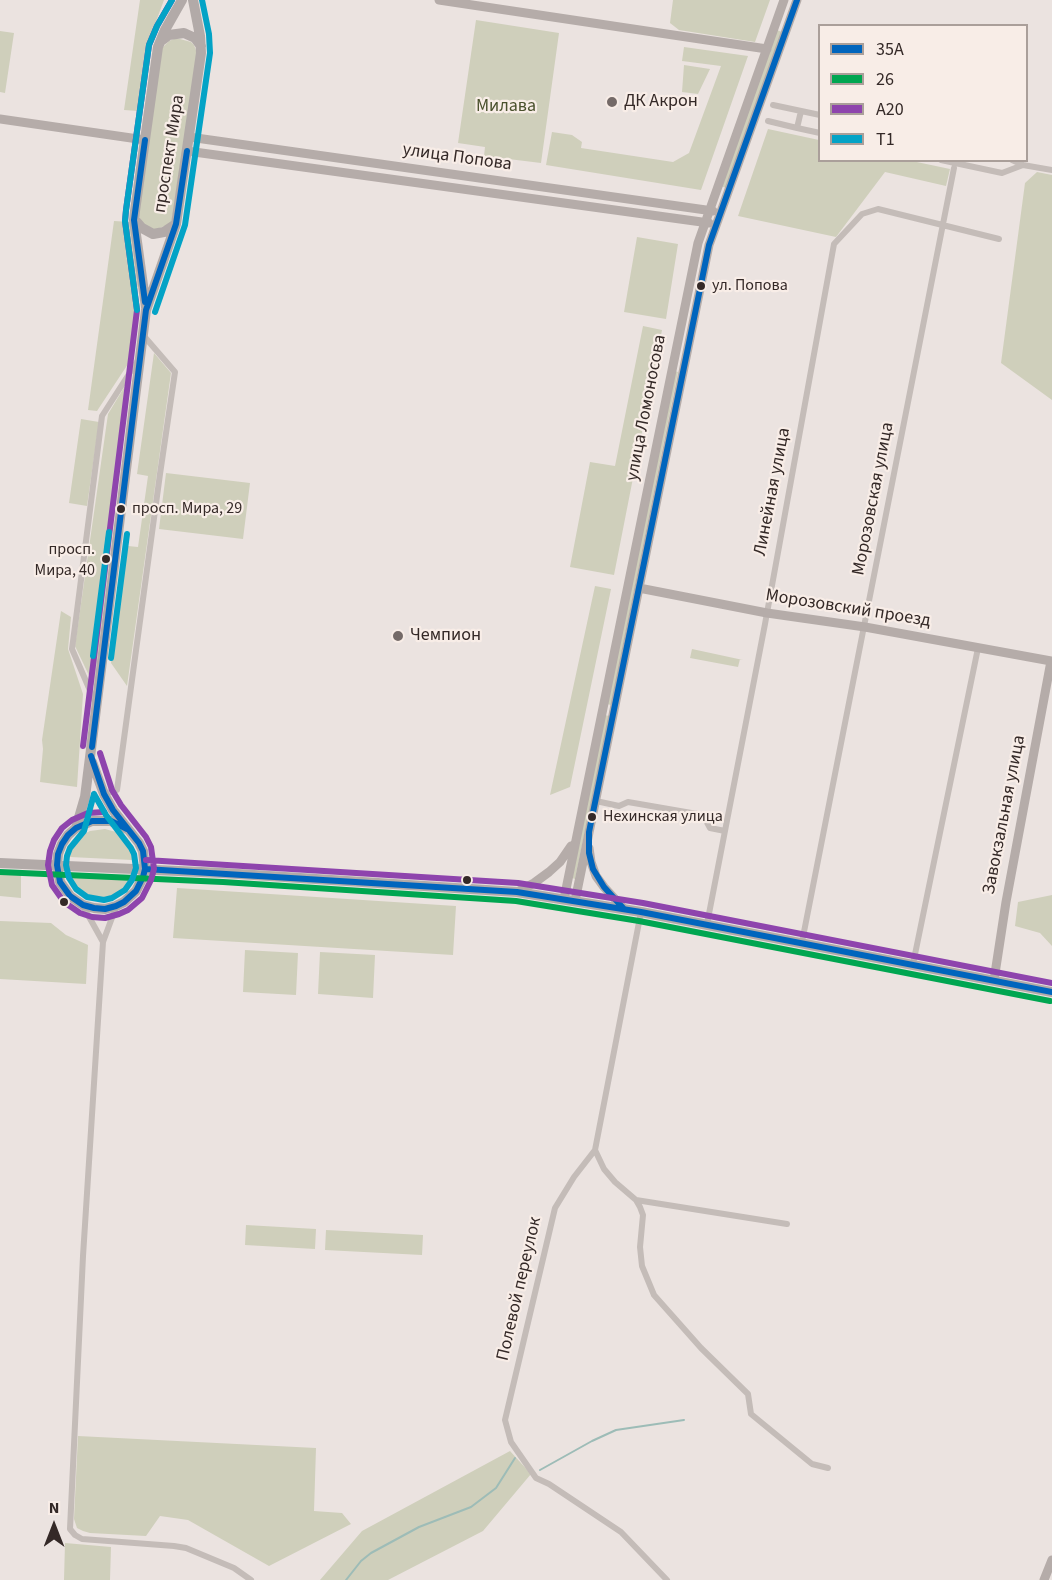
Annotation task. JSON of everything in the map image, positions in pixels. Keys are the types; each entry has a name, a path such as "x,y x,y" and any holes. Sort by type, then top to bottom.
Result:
{"main road":[{"name":"проспект Мира","path":"146,310 134,220 160,42 182,0"},
{"name":"проспект Мира","path":"57,865 62,844 76,828 86,797 146,310 176,225 201,46 193,0"},
{"path":"160,42 169,35 184,33 195,38 201,46"},
{"path":"134,220 153,234 164,232 176,225"},
{"name":"проспект Мира","path":"91,756 96,776 113,810 140,843 145,869"},
{"path":"76,828 102,820 111,821 127,829"},
{"path":"0,862 517,892 707,924 1052,992"},
{"path":"57,865 57,873 70,896 83,905 105,909 124,902 136,891 141,884 145,869"}],"street":[{"path":"439,0 767,49"},
{"name":"улица Ломоносова","path":"564,899 698,243 784,0"},
{"name":"улица Ломоносова","path":"575,901 709,245 797,0"},
{"path":"773,105 818,116"},
{"path":"797,128 801,111"},
{"path":"0,119 145,140"},
{"path":"768,121 818,133"},
{"name":"улица Попова","path":"189,137 721,212"},
{"path":"257,160 259,147"},
{"name":"улица Попова","path":"187,151 717,224"},
{"path":"950,162 1002,173 1023,165"},
{"path":"1016,162 1052,170"},
{"name":"Морозовская улица","path":"802,942 954,168"},
{"name":"Линейная улица","path":"707,924 767,613 834,244 862,214 878,209 999,238"},
{"path":"104,794 117,790 175,372 143,335"},
{"path":"96,706 72,649 102,416 140,356"},
{"path":"672,364 684,367"},
{"name":"Морозовский проезд","path":"639,588 767,613 865,627 1052,660"},
{"path":"913,964 978,648"},
{"name":"Завокзальная улица","path":"993,980 1052,660"},
{"path":"603,708 614,711"},
{"path":"596,801 619,806 628,802 703,815 710,828 725,831"},
{"name":"улица Ломоносова","path":"589,832 589,852 593,869 604,887 624,909"},
{"name":"улица Ломоносова","path":"517,892 543,877 560,862 568,853 577,833"},
{"path":"83,905 103,942"},
{"path":"116,906 103,942 83,1256 70,1529 82,1539 186,1548 234,1569 251,1580"},
{"name":"Полевой переулок","path":"641,912 595,1150 574,1177 555,1208 505,1420 511,1442 536,1479 549,1484 621,1532 667,1580"},
{"path":"595,1150 604,1169 636,1200 643,1215 640,1247 642,1266 654,1295 701,1348 748,1394 752,1414 812,1464 828,1468"},
{"path":"636,1200 787,1224"},
{"path":"1044,1580 1052,1560"}],"green space":[{"path":"140,0 164,0 148,43 138,111 124,110"},
{"path":"673,0 770,0 755,42 679,30 670,23"},
{"name":"Милава","path":"476,20 559,33 541,163 484,156 485,147 458,143"},
{"path":"777,30 782,32 726,188 721,186"},
{"path":"0,31 14,33 5,93 0,92"},
{"path":"174,39 191,42 197,53 172,220 170,224 154,230 144,226 137,213 162,48"},
{"path":"684,47 748,56 701,190 546,165 552,132 572,135 582,142 581,148 673,162 689,153 721,66 682,61"},
{"path":"684,65 710,69 698,94 682,92"},
{"path":"768,129 818,140 818,162 917,162 950,169 946,186 885,172 836,237 738,216"},
{"path":"1037,172 1052,175 1052,400 1001,363 1025,183"},
{"path":"114,221 130,222 139,277 128,364 97,411 88,410"},
{"path":"637,237 678,244 666,319 624,312"},
{"path":"643,326 662,330 614,575 570,567 590,462 615,466"},
{"path":"154,353 171,373 127,686 111,663 128,546 138,547 148,476 137,474"},
{"path":"675,371 678,372 611,705 607,704"},
{"path":"131,376 94,686 75,646 108,414"},
{"path":"81,419 99,422 87,506 69,503"},
{"path":"166,473 250,483 243,539 159,529"},
{"path":"595,586 611,589 570,787 550,795"},
{"path":"61,611 71,617 68,649 83,694 77,787 40,782 42,740"},
{"path":"692,649 740,659 738,667 690,658"},
{"path":"605,715 609,716 575,879 572,878"},
{"path":"105,829 116,832 126,839 131,848 132,860 70,857 71,846 80,836 90,831"},
{"path":"70,873 130,876 127,884 114,898 101,900 90,899 78,891 72,882"},
{"path":"0,874 21,875 21,898 0,896"},
{"path":"177,888 456,906 453,955 173,938"},
{"path":"1052,895 1052,946 1040,933 1015,926 1018,902"},
{"path":"0,921 51,923 66,935 88,945 86,984 0,979"},
{"path":"245,950 298,953 296,995 243,992"},
{"path":"320,952 375,955 373,998 318,994"},
{"path":"246,1225 316,1229 315,1249 245,1245"},
{"path":"326,1230 423,1235 422,1255 325,1250"},
{"path":"78,1436 316,1448 314,1511 342,1513 351,1524 269,1566 188,1520 160,1516 146,1536 83,1531 77,1528 74,1519"},
{"path":"510,1451 531,1474 483,1531 388,1580 320,1580 362,1531"},
{"path":"65,1543 111,1547 110,1580 64,1580"}],"waterway":[{"path":"540,1470 616,1430 684,1420"},
{"path":"346,1580 361,1561 371,1553 419,1527 471,1507 496,1488 515,1458"}],"transit line":[{"name":"А20","path":"83,746 137,310 125,221 126,210 149,45 172,0"},
{"name":"Т1","path":"137,310 125,221 126,210 149,45 172,0"},
{"name":"Т1","path":"155,312 185,225 210,53 209,34 202,0"},
{"name":"35А","path":"624,909 604,887 593,869 589,853 589,832 709,245 797,0"},
{"name":"35А","path":"145,140 134,220 145,302"},
{"name":"35А","path":"92,747 146,310 176,224 187,151"},
{"name":"Т1","path":"93,656 109,532"},
{"name":"Т1","path":"111,658 127,534"},
{"name":"А20","path":"100,753 112,790 151,847 154,869 142,898 128,910 105,918 80,913 64,902 52,885 48,865 54,840 62,828 72,820 88,813 104,812"},
{"name":"35А","path":"91,756 104,794 143,851 145,869 136,891 116,906 105,909 94,908 83,905 70,896 60,882 57,865 58,854 68,835 76,828 92,821 111,821 127,829"},
{"name":"Т1","path":"94,794 106,815 131,848 136,868 125,890 104,900 87,897 76,889 69,878 66,865 70,848 84,831 94,794"},
{"name":"А20","path":"146,860 518,883 643,903 1052,983"},
{"name":"35А","path":"145,869 517,892 641,912 1052,992"},
{"name":"26","path":"0,872 223,882 516,901 639,921 1050,1001"}],"place":[{"name":"ДК Акрон","path":"612,102"},
{"name":"ул. Попова","path":"701,286"},
{"name":"просп. Мира, 29","path":"121,509"},
{"name":"просп. Мира, 40","path":"106,559"},
{"name":"Чемпион","path":"398,636"},
{"name":"Нехинская улица","path":"592,817"}]}
